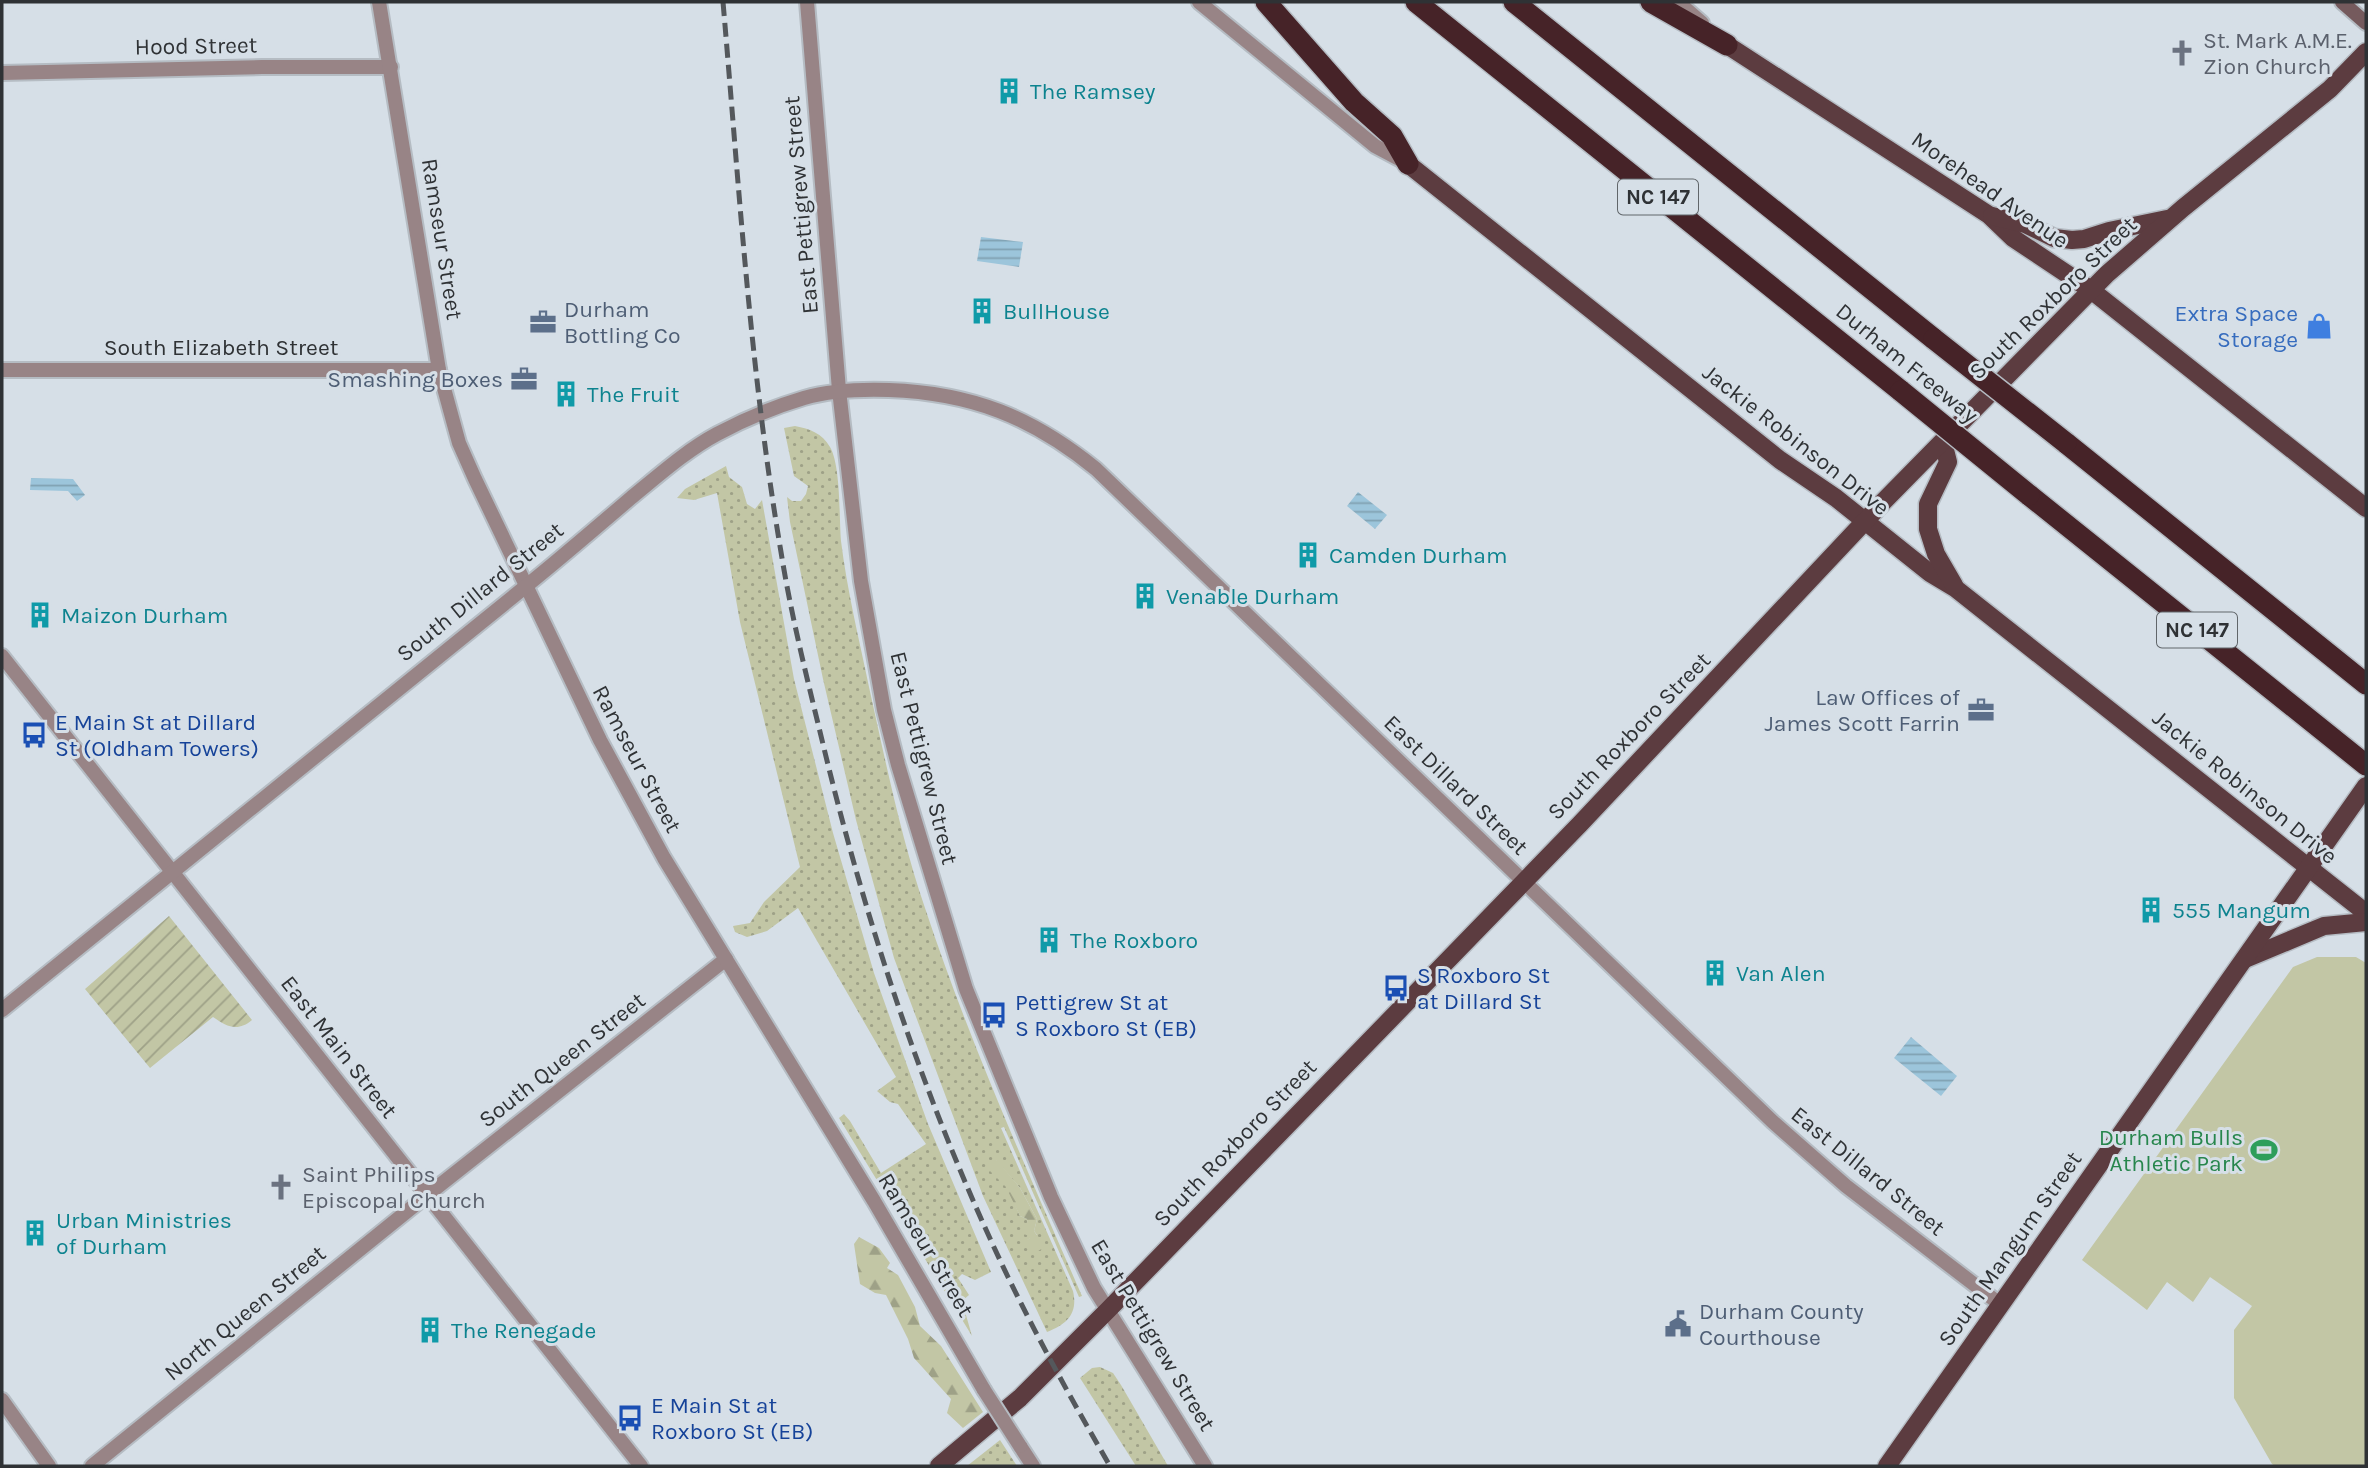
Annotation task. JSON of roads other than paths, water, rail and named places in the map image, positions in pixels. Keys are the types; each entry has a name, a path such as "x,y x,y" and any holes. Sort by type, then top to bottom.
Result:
{"highway":[{"path":"1266,2 1354,102 1392,136 1408,163"},
{"name":"Durham Freeway","path":"1416,2 2366,765"},
{"name":"Durham Freeway","path":"1514,2 2366,684"},
{"path":"1651,2 1727,45"}],"main road":[{"path":"2342,2 2366,23"},
{"name":"Morehead Avenue","path":"1727,45 1989,215 2013,238 2091,290 2366,508"},
{"name":"South Roxboro Street","path":"939,1466 1020,1398 1108,1310 1708,690 1864,522 2091,290 2171,219 2330,89 2366,52"},
{"name":"Jackie Robinson Drive","path":"1408,163 1780,460 1836,498 1930,573 1955,589 2366,914"},
{"path":"1989,215 2025,224 2054,238 2072,240 2171,219"},
{"path":"1944,442 1948,461 1928,503 1928,529 1936,554 1955,589"},
{"name":"South Mangum Street","path":"1887,1466 2366,786"},
{"path":"2245,959 2324,926 2366,922"}],"street":[{"name":"Ramseur Street","path":"379,2 439,370 459,443 607,754 664,858 1032,1466"},
{"name":"East Pettigrew Street","path":"807,2 839,390 862,581 887,721 966,989 1005,1091 1090,1280 1205,1466"},
{"name":"Jackie Robinson Drive","path":"1199,2 1375,146 1408,163"},
{"name":"Morehead Avenue","path":"1678,2 1727,45"},
{"name":"Hood Street","path":"2,74 262,67 391,67"},
{"name":"South Elizabeth Street","path":"2,370 439,370"},
{"name":"South Dillard Street","path":"2,1010 526,587 663,471 715,435 761,413 839,390"},
{"name":"East Dillard Street","path":"839,390 928,392 968,400 1012,414 1074,451 1133,502 1773,1122 1846,1186 2001,1305"},
{"name":"East Main Street","path":"2,656 641,1466"},
{"name":"South Queen Street","path":"426,1196 726,959"},
{"name":"North Queen Street","path":"92,1466 426,1196"},
{"path":"2,1400 49,1466"}],"water":[{"path":"981,237 1023,242 1019,267 977,261"},
{"path":"31,478 73,479 85,495 77,501 68,491 30,490"},
{"path":"1358,492 1387,515 1375,529 1347,506"},
{"path":"1911,1037 1957,1076 1941,1096 1894,1058"}],"railway":[{"path":"723,2 746,277 770,484 794,623 839,809 901,1013 951,1147 1020,1301 1110,1466"}],"place":[{"name":"St. Mark A.M.E. Zion Church","path":"2182,53"},
{"name":"The Ramsey","path":"1009,91"},
{"name":"BullHouse","path":"982,311"},
{"name":"Durham Bottling Co","path":"543,322"},
{"name":"Extra Space Storage","path":"2319,326"},
{"name":"Smashing Boxes","path":"524,379"},
{"name":"The Fruit","path":"566,394"},
{"name":"Camden Durham","path":"1308,555"},
{"name":"Venable Durham","path":"1145,596"},
{"name":"Maizon Durham","path":"40,615"},
{"name":"Law Offices of James Scott Farrin","path":"1981,710"},
{"name":"E Main St at Dillard St (Oldham Towers)","path":"34,735"},
{"name":"555 Mangum","path":"2151,910"},
{"name":"The Roxboro","path":"1049,940"},
{"name":"Van Alen","path":"1715,973"},
{"name":"S Roxboro St at Dillard St","path":"1396,988"},
{"name":"Pettigrew St at S Roxboro St (EB)","path":"994,1015"},
{"name":"Durham Bulls Athletic Park","path":"2264,1150"},
{"name":"Saint Philips Episcopal Church","path":"281,1187"},
{"name":"Urban Ministries of Durham","path":"35,1233"},
{"name":"Durham County Courthouse","path":"1678,1324"},
{"name":"The Renegade","path":"430,1330"},
{"name":"E Main St at Roxboro St (EB)","path":"630,1418"}]}
